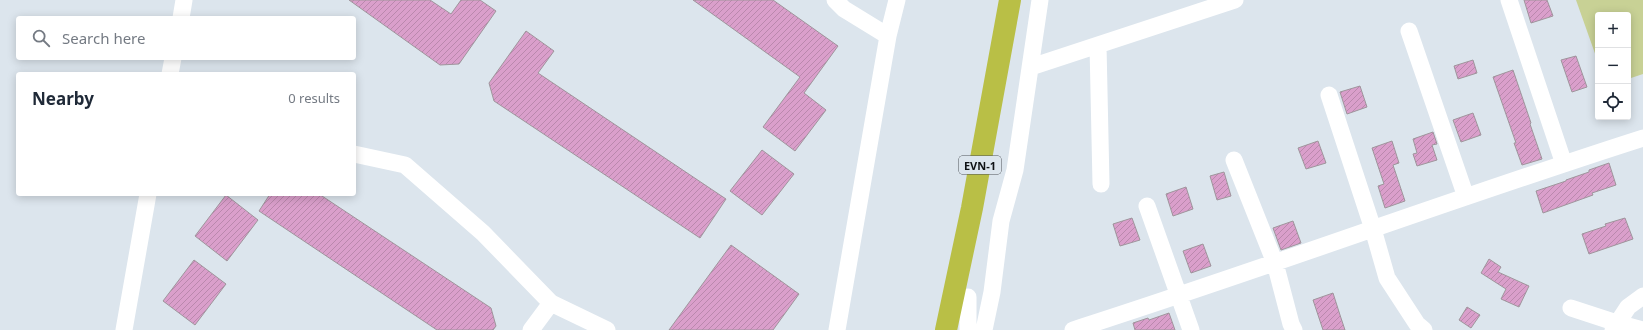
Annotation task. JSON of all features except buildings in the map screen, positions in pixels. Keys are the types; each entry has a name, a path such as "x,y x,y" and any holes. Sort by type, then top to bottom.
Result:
{"highway":[{"name":"EVN-1","path":"946,330 972,208 1010,0"},
{"name":"EVN-1","path":"960,330 968,297 1006,105 1024,0"}],"street":[{"path":"181,16 184,0"},
{"path":"835,0 844,9 888,36"},
{"path":"838,330 888,36 897,0"},
{"path":"984,330 992,292 1000,220 1015,170 1040,0"},
{"path":"1031,67 1098,45 1188,8 1235,0"},
{"path":"1509,0 1564,164"},
{"path":"1409,31 1466,197"},
{"path":"1098,45 1101,184"},
{"path":"170,72 173,60"},
{"path":"1329,95 1373,229 1387,278 1417,324 1424,330"},
{"path":"1080,329 1643,138"},
{"path":"356,154 405,164 483,233 551,303 607,330"},
{"path":"1234,160 1275,263 1291,324 1294,330"},
{"path":"124,330 148,196"},
{"path":"1147,206 1191,330"},
{"path":"1615,326 1628,307 1643,296"},
{"path":"968,297 968,330"},
{"path":"531,330 551,303"},
{"path":"1571,308 1615,326 1643,330"}],"green space":[{"path":"1576,0 1643,0 1643,74 1631,78 1631,12 1595,12 1595,54"}]}
